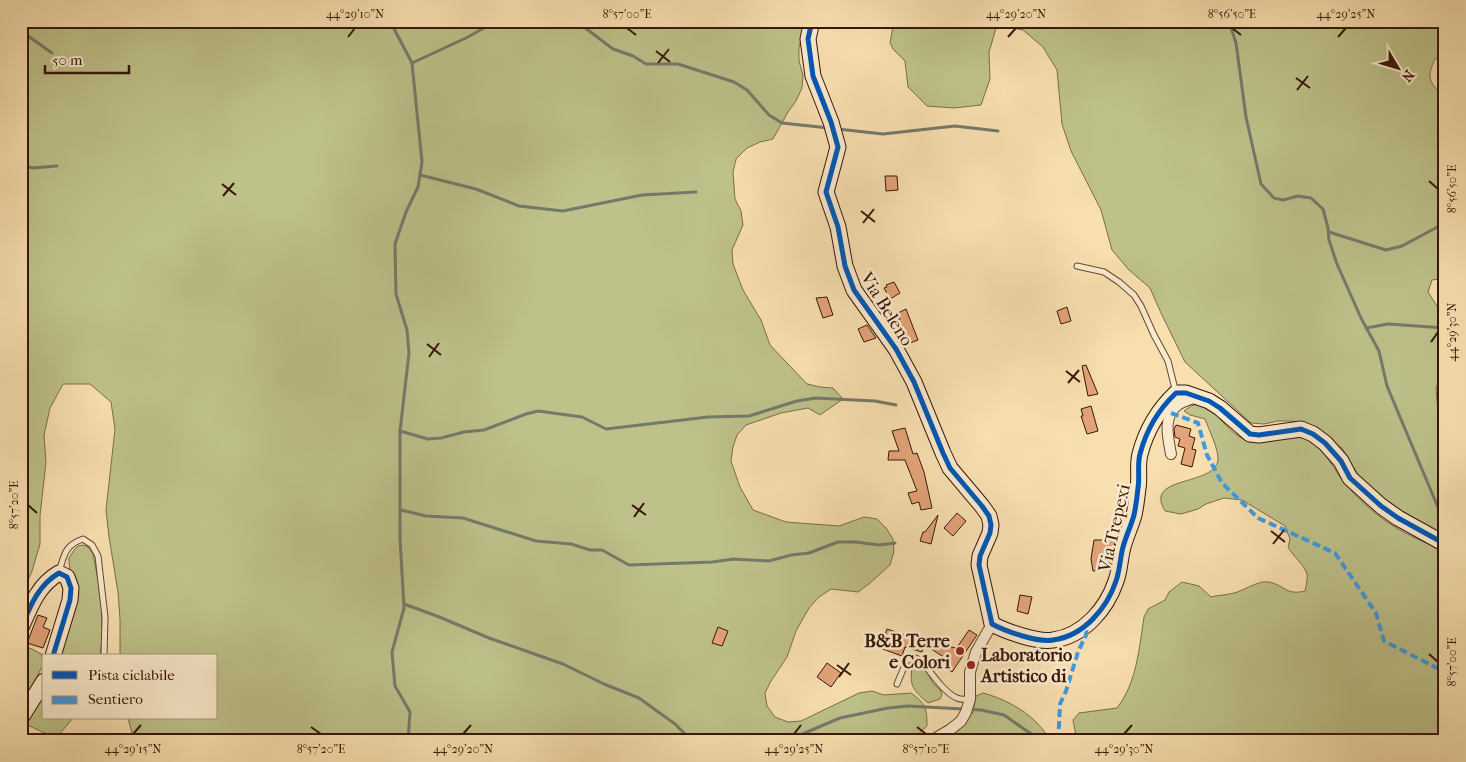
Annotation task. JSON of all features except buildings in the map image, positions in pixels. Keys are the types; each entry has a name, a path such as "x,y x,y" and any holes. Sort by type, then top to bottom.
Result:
{"street":[{"name":"Via Beleno","path":"812,21 808,39 813,76 831,122 838,148 826,192 838,226 845,266 854,290 896,349 914,382 942,453 950,468 989,516 990,533 980,556 979,565 992,624"},
{"name":"Via Trepexi","path":"992,624 1042,641 1052,641 1072,635 1096,616 1108,601 1117,579 1123,547 1134,515 1139,486 1139,456 1144,440 1161,408 1176,393"},
{"path":"1176,393 1186,393 1209,401 1250,434 1259,435 1301,429 1313,434 1325,443 1341,461 1350,478 1381,506 1398,518 1445,544"},
{"path":"1171,454 1166,430 1171,413 1177,405 1198,396"},
{"path":"21,628 33,600 50,578 59,573 67,577 71,588 70,600 54,654"},
{"path":"931,741 961,721 966,712 970,699 970,672 976,652 992,624"},
{"path":"21,718 42,684"}],"lane":[{"path":"1077,266 1104,272 1134,295 1168,361 1176,393"},
{"path":"59,573 65,552 73,542 83,539 92,545 98,556 104,602 104,654"},
{"path":"897,684 907,660 914,658 921,660 950,694 959,699 970,699"}],"green space":[{"path":"21,21 806,21 799,47 799,61 803,75 802,88 796,101 773,139 747,148 736,159 733,172 735,199 741,211 743,225 732,250 733,264 743,290 761,320 770,345 807,384 833,388 843,399 820,415 808,408 781,413 746,425 737,435 731,461 740,487 753,510 786,522 839,526 864,517 877,519 893,539 894,551 890,565 869,584 858,592 831,589 819,597 809,608 796,631 787,657 765,693 767,706 775,717 788,722 801,721 859,693 872,691 884,695 911,693 925,707 927,726 911,741 134,741 129,720 218,720 218,654 120,654 118,592 106,510 115,429 111,402 90,384 63,384 50,408 44,435 46,462 40,516 40,544 32,571 21,595"},
{"path":"894,21 1445,21 1445,55 1435,59 1430,78 1434,86 1442,95 1445,95 1445,278 1432,280 1428,292 1437,306 1445,309 1445,369 1439,377 1436,390 1445,477 1445,536 1441,536 1402,511 1360,478 1342,448 1305,424 1291,421 1264,424 1251,423 1185,362 1150,288 1129,270 1112,250 1101,210 1071,151 1062,124 1057,70 1043,47 1023,30 997,25 989,52 990,79 981,105 954,108 927,106 908,87 905,61 893,49 890,43"},
{"path":"1197,404 1212,412 1239,437 1250,441 1257,442 1296,437 1310,441 1321,449 1354,494 1377,514 1402,531 1445,549 1445,741 1074,741 1076,736 1073,720 1079,713 1117,708 1124,698 1133,676 1139,653 1144,617 1148,609 1165,600 1169,592 1182,582 1199,586 1211,597 1234,593 1264,582 1273,583 1293,592 1305,591 1307,574 1288,547 1290,539 1285,526 1242,500 1224,498 1181,514 1165,511 1161,500 1163,492 1171,486 1205,474 1214,468 1218,460 1205,419 1190,415 1184,411"},
{"path":"78,546 88,547 93,554 102,600 100,654 58,654 71,576 69,558"},
{"path":"23,646 41,654 42,667 21,708 21,650"},
{"path":"913,662 922,664 933,683 941,691 940,699 928,703 915,690 911,676"},
{"path":"983,693 1004,701 1024,712 1038,724 1052,741 944,741 963,726 973,712 976,696"},
{"path":"42,694 42,720 71,720 57,737 25,724"}],"waterway":[{"path":"390,21 412,63 422,162 418,187 406,212 395,244 396,294 407,330 409,353 400,431 400,538 404,608 392,652 395,686 410,712 408,741"},
{"path":"412,63 468,37 496,21"},
{"path":"576,21 613,49 633,56 646,64 678,64 734,82 747,90 769,115 782,123 829,128"},
{"path":"1229,21 1236,43 1246,117 1261,184 1274,198 1283,200 1298,196 1311,198 1323,209 1329,240 1337,264 1361,318 1379,351 1387,386 1445,524"},
{"path":"21,31 52,53"},
{"path":"838,129 883,134 955,126 998,131"},
{"path":"21,164 32,168 57,166"},
{"path":"420,175 476,189 519,206 563,211 642,195 696,192"},
{"path":"1329,232 1386,250 1402,246 1445,223"},
{"path":"1366,328 1388,324 1445,328"},
{"path":"400,431 428,439 441,438 464,432 484,430 538,411 582,417 606,429 708,417 749,416 797,401 816,398 875,401 896,405"},
{"path":"401,510 426,516 463,518 536,541 571,544 590,550 602,550 629,565 712,562 734,559 769,561 791,555 809,553 838,542 879,545 895,543"},
{"path":"404,604 489,638 563,664 604,684 639,698 675,724 692,741"},
{"path":"786,741 840,718 888,708 908,706 981,710 1004,715 1041,741"}],"marked path":[{"path":"1171,413 1198,423 1207,455 1222,483 1258,518 1335,553 1376,613 1384,641 1445,672"},
{"path":"1057,741 1060,704 1086,635 1087,624"}],"cycle path":[{"path":"812,21 808,39 813,76 831,122 838,147 826,192 838,227 845,266 854,290 896,349 914,382 950,468 989,516 990,533 980,556 979,565 992,624 1031,638 1053,640 1075,633 1093,619 1107,601 1116,581 1123,547 1134,515 1139,484 1139,458 1143,445 1159,413 1176,393 1186,393 1209,401 1250,434 1259,435 1301,429 1313,434 1325,443 1341,461 1350,478 1381,506 1398,518 1445,544"},
{"path":"21,628 36,597 45,584 59,573 67,577 71,588 70,600 54,654"}],"place":[{"name":"B&B Terre e Colori","path":"960,651"},
{"name":"Laboratorio Artistico di","path":"971,665"}]}
